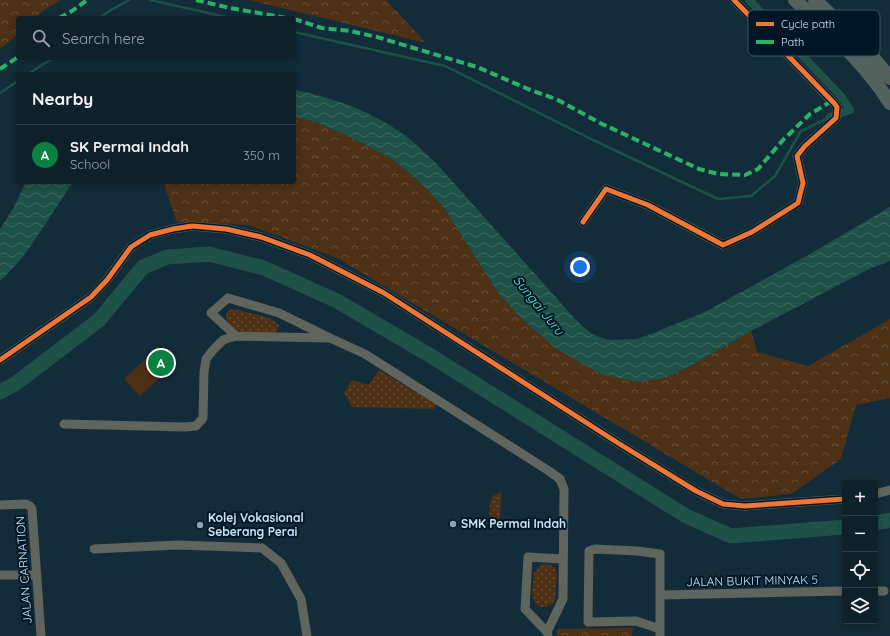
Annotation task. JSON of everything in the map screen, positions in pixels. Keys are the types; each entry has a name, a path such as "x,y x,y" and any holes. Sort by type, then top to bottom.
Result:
{"highway":[{"path":"795,0 805,10"},
{"path":"815,0 825,10"},
{"path":"853,56 875,81 890,103"},
{"path":"872,56 890,78"}],"street":[{"path":"734,0 748,14"},
{"path":"583,222 606,189 648,205 723,245 752,232 798,203 803,182 797,156 805,146 837,115 837,107 788,56"},
{"path":"0,360 91,297 107,280 131,247 150,235 192,226 226,229 261,237 310,255 384,293 618,443 696,491 723,504 745,506 842,499"},
{"path":"236,336 211,313 228,298 279,313 365,354 549,471 560,480 564,489 562,559 563,599 548,634 526,609 528,557 562,559"},
{"path":"64,424 196,426 203,418 204,372 206,359 212,350 223,340 236,336 330,338"},
{"path":"878,493 890,490"},
{"name":"JALAN CARNATION","path":"0,505 26,504 32,509 41,636"},
{"path":"94,549 178,545 262,548 281,563 301,599 307,636"},
{"path":"594,549 638,551 660,554 660,633 636,621 588,622 590,551 594,549"},
{"path":"0,575 37,575"},
{"name":"JALAN BUKIT MINYAK 5","path":"660,596 842,591"}],"green space":[{"path":"0,0 61,0 44,10 37,16 16,16 16,36 0,49"},
{"path":"249,0 386,0 426,43"},
{"path":"296,117 315,122 346,135 392,159 422,184 445,209 500,295 522,319 554,347 664,378 685,369 751,331 757,352 808,366 890,319 890,398 856,405 841,459 791,494 741,499 337,258 249,225 177,222 164,184 296,184"},
{"path":"233,309 270,318 279,325 278,330 272,334 236,331 226,320 226,314 229,310"},
{"path":"158,347 174,364 140,396 124,379"},
{"path":"379,370 436,404 434,409 352,407 344,393 352,380 368,385"},
{"path":"501,492 500,529 493,526 491,523 489,505 493,496"},
{"path":"546,564 554,567 557,573 555,600 546,607 539,607 534,601 532,593 534,573 540,566"},
{"path":"633,628 632,636 557,636 557,629"}],"water":[{"name":"Sungai Juru","path":"296,90 341,102 370,114 398,130 436,163 577,321 592,334 608,340 637,339 707,311 810,254 890,207 890,261 871,268 751,331 685,369 664,378 638,382 600,374 554,347 522,319 500,295 445,209 422,184 392,159 346,135 315,122 296,117"},
{"path":"25,184 72,184 30,247 0,281 0,229 14,207"}],"waterway":[{"path":"102,16 129,0"},
{"path":"150,0 222,16"},
{"path":"749,0 759,10"},
{"path":"296,32 445,66 591,139 718,199 751,196 775,176 801,131 830,117"},
{"path":"803,56 841,96 850,110 830,117"},
{"path":"31,72 50,60"},
{"path":"0,93 16,82"},
{"path":"0,392 15,384 99,320 143,267 167,257 209,254 264,268 337,301 431,356 686,516 731,536 842,527"},
{"path":"878,522 890,520"}],"marked path":[{"path":"63,16 87,0"},
{"path":"196,0 276,16"},
{"path":"296,20 322,28 350,31 377,37 477,67 558,100 600,123 699,169 718,174 745,175 758,169 783,140 810,114 832,101"},
{"path":"0,69 16,58"}],"cycle path":[{"path":"734,0 748,14"},
{"path":"583,222 606,189 648,205 723,245 752,232 798,203 803,183 797,156 805,146 836,118 837,107 788,56"},
{"path":"0,360 91,297 107,280 131,247 150,235 192,226 226,229 261,237 310,255 384,293 618,443 696,491 723,504 745,506 842,499"}],"place":[{"name":"SK Permai Indah","path":"161,363"},
{"name":"SMK Permai Indah","path":"453,524"},
{"name":"Kolej Vokasional Seberang Perai","path":"200,525"}]}
